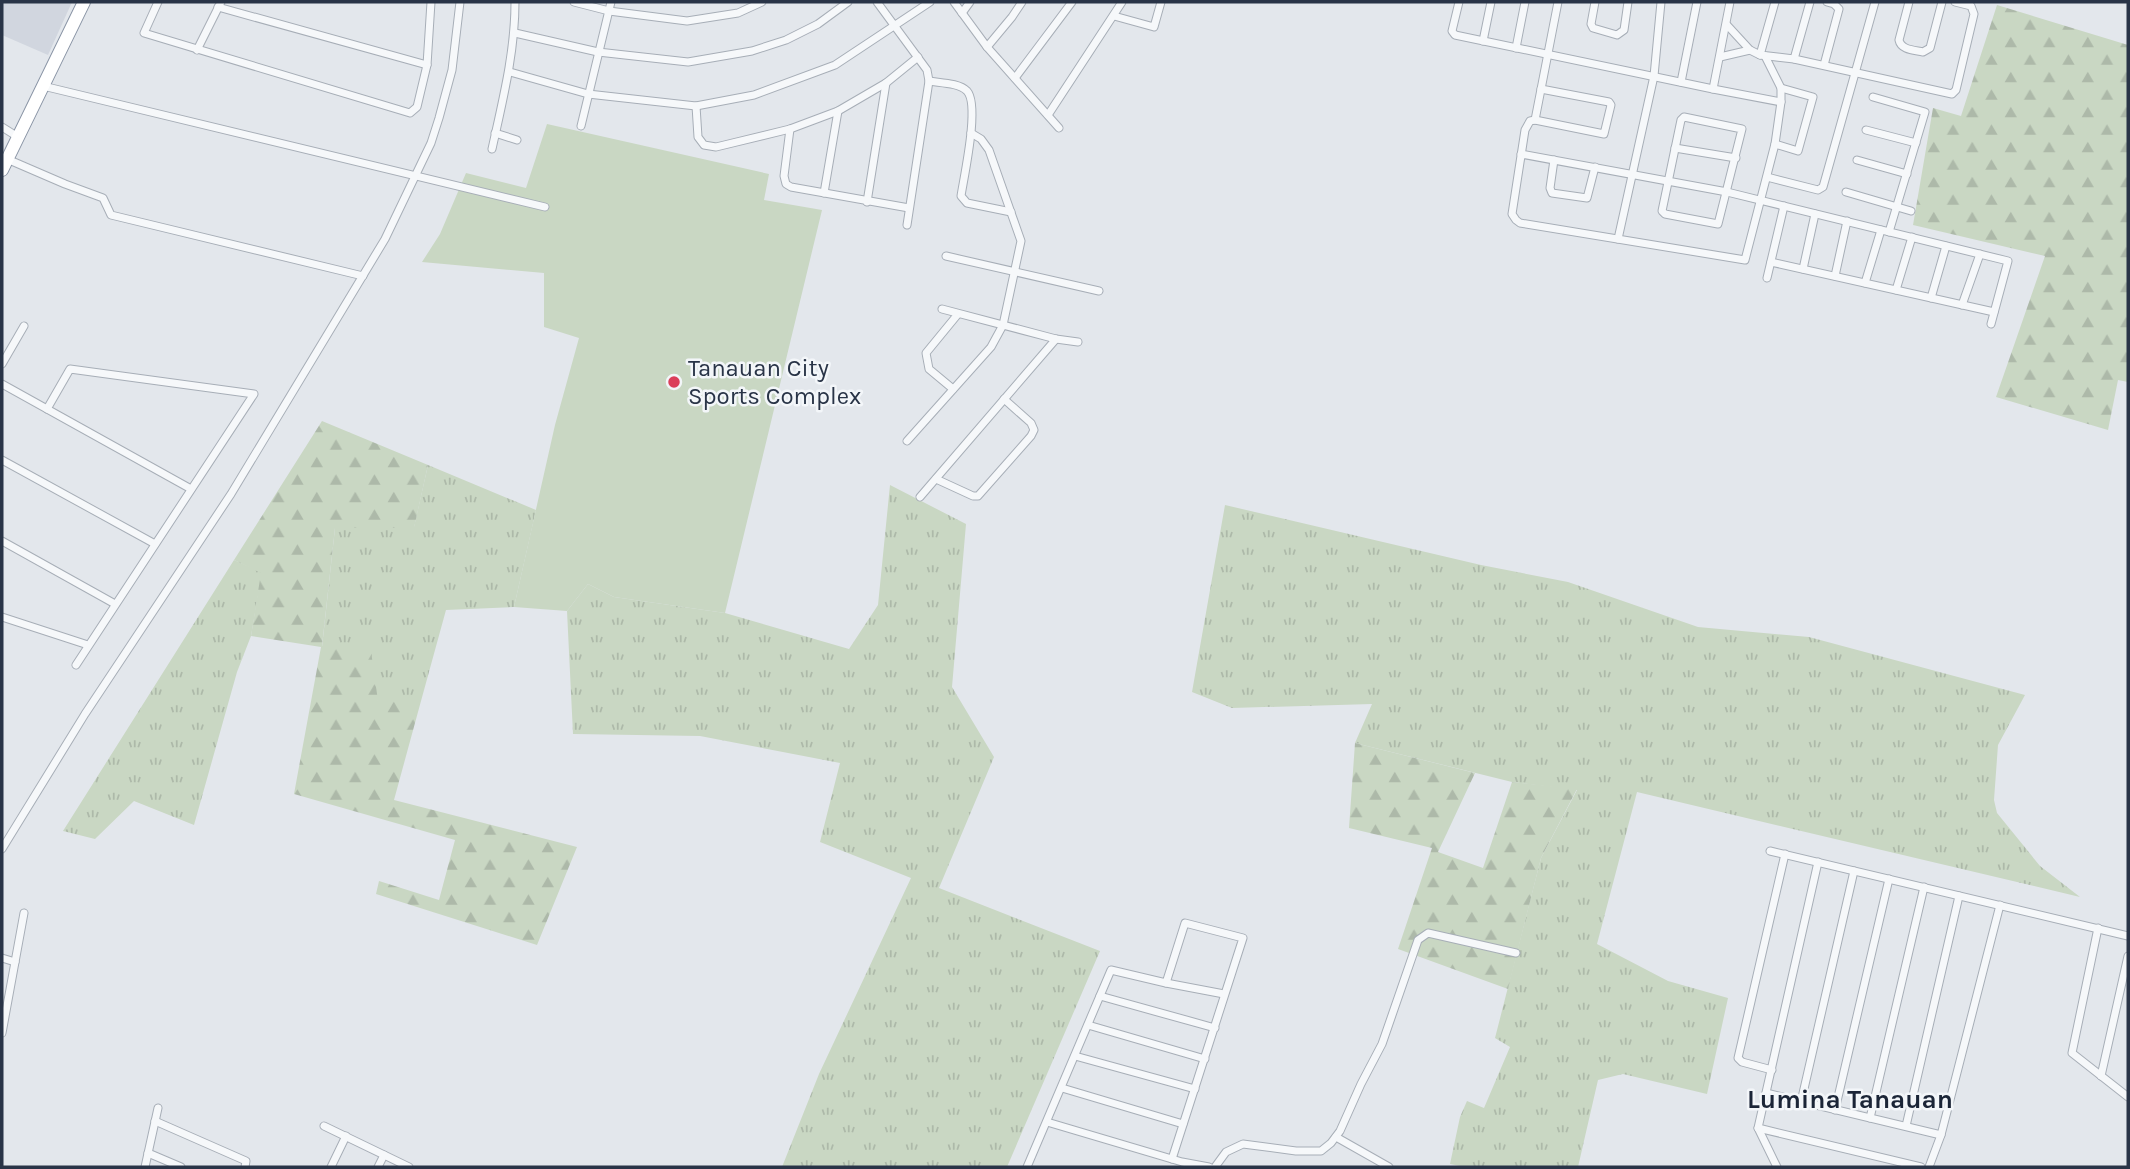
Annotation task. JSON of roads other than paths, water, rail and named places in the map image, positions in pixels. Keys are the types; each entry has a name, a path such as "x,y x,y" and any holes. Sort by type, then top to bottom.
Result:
{"highway":[{"path":"4,165 84,2"}],"street":[{"path":"158,2 144,33 410,113 417,107 427,65 431,2"},
{"path":"2,849 85,714 231,494 385,239 431,144 452,70 460,2"},
{"path":"492,149 510,72 515,33 515,2"},
{"path":"574,2 687,21 738,13 762,2"},
{"path":"581,126 611,2"},
{"path":"515,33 598,52 688,62 752,51 786,40 818,24 848,2"},
{"path":"877,2 927,70 929,81 907,225"},
{"path":"510,72 588,94 696,106 754,95 835,65 930,2"},
{"path":"954,2 987,47 1059,128"},
{"path":"962,13 970,2"},
{"path":"987,47 1022,2"},
{"path":"1015,78 1072,2"},
{"path":"1048,115 1122,2"},
{"path":"1114,16 1154,27 1161,2"},
{"path":"1459,2 1453,33 1781,102"},
{"path":"1483,41 1491,2"},
{"path":"1516,48 1525,2"},
{"path":"1535,120 1558,2"},
{"path":"1595,2 1591,24 1593,28 1618,34 1624,30 1628,2"},
{"path":"1618,239 1654,76 1661,2"},
{"path":"1681,82 1697,2"},
{"path":"1713,89 1730,2"},
{"path":"1541,89 1609,102 1611,106 1604,134 1535,120 1527,124 1513,214 1516,220 1520,223 1745,260 1775,144 1781,102 1781,88 1763,56 1775,2"},
{"path":"1794,59 1810,2"},
{"path":"1824,65 1839,9 1827,2"},
{"path":"1767,177 1821,189 1875,2"},
{"path":"1909,2 1900,44 1923,52 1930,48 1942,2"},
{"path":"1727,25 1751,50 1763,56 1824,65 1952,94 1974,14 1971,6 1955,2"},
{"path":"197,50 220,5 427,65"},
{"path":"1720,57 1751,50"},
{"path":"696,106 698,137 704,145 716,147 790,130 838,111 886,83 918,57"},
{"path":"929,81 960,87 968,92 972,100 971,133 961,196 967,203 1011,212"},
{"path":"867,202 886,83"},
{"path":"43,86 545,207"},
{"path":"1775,144 1798,151 1813,97 1781,88"},
{"path":"1866,283 1897,207 1925,115 1923,110 1873,97"},
{"path":"824,194 838,111"},
{"path":"1684,117 1742,129 1719,222 1716,224 1663,213 1675,148 1684,117"},
{"path":"2,127 18,137"},
{"path":"790,130 784,176 786,184 824,194 909,208"},
{"path":"1866,130 1916,143"},
{"path":"495,133 517,140"},
{"path":"908,441 991,347 1003,326 1021,241 989,150 981,139 971,133"},
{"path":"1675,148 1736,158"},
{"path":"1521,154 1727,192 2008,261 1991,324"},
{"path":"1554,160 1550,191 1574,197 1587,198 1595,167"},
{"path":"1857,160 1907,174"},
{"path":"4,165 103,198 111,215 363,276"},
{"path":"1846,192 1911,211"},
{"path":"1767,278 1784,206"},
{"path":"1803,269 1815,214"},
{"path":"1835,276 1847,221"},
{"path":"1896,290 1912,237"},
{"path":"1931,298 1946,246"},
{"path":"1962,305 1980,254"},
{"path":"947,256 1099,291"},
{"path":"1771,262 1994,312"},
{"path":"942,309 1056,339 1078,342"},
{"path":"953,388 929,369 926,353 958,314"},
{"path":"2,364 24,326"},
{"path":"920,497 1056,339"},
{"path":"47,409 70,369 254,394 76,665"},
{"path":"2,384 191,489"},
{"path":"936,479 972,496 978,496 1031,436 1034,430 1031,423 1004,399"},
{"path":"2,460 155,544"},
{"path":"2,541 115,604"},
{"path":"2,617 88,645"},
{"path":"1770,851 2128,936"},
{"path":"1772,1070 1742,1062 1738,1058 1785,855"},
{"path":"1777,1167 1758,1128 1818,862"},
{"path":"1801,1101 1854,871"},
{"path":"1835,1110 1888,879"},
{"path":"1870,1118 1923,887"},
{"path":"1906,1126 1959,896"},
{"path":"1929,1167 1941,1135 2000,905"},
{"path":"2,1033 6,989 15,962 24,913"},
{"path":"1166,983 1185,923 1243,938 1171,1159"},
{"path":"2098,928 2072,1053 2128,1097"},
{"path":"1215,1167 1226,1152 1243,1144 1296,1151 1321,1151 1336,1137 1382,1044 1422,936 1428,933 1516,953"},
{"path":"2102,1076 2128,956"},
{"path":"2,958 15,962"},
{"path":"1039,1167 1027,1166 1111,970 1224,994"},
{"path":"1100,996 1215,1028"},
{"path":"1088,1025 1205,1059"},
{"path":"1075,1056 1195,1089"},
{"path":"1062,1088 1183,1124"},
{"path":"1766,1093 1941,1135"},
{"path":"145,1167 158,1108"},
{"path":"155,1121 246,1161 245,1167"},
{"path":"1047,1122 1171,1159 1181,1165 1209,1167"},
{"path":"324,1126 409,1167"},
{"path":"1758,1128 1921,1167"},
{"path":"331,1167 346,1136"},
{"path":"1336,1137 1389,1167"},
{"path":"148,1153 181,1167"},
{"path":"378,1167 384,1155"}],"place":[{"name":"Tanauan City Sports Complex","path":"674,382"}],"district":[{"name":"Lumina Tanauan","path":"1850,1099"}]}
